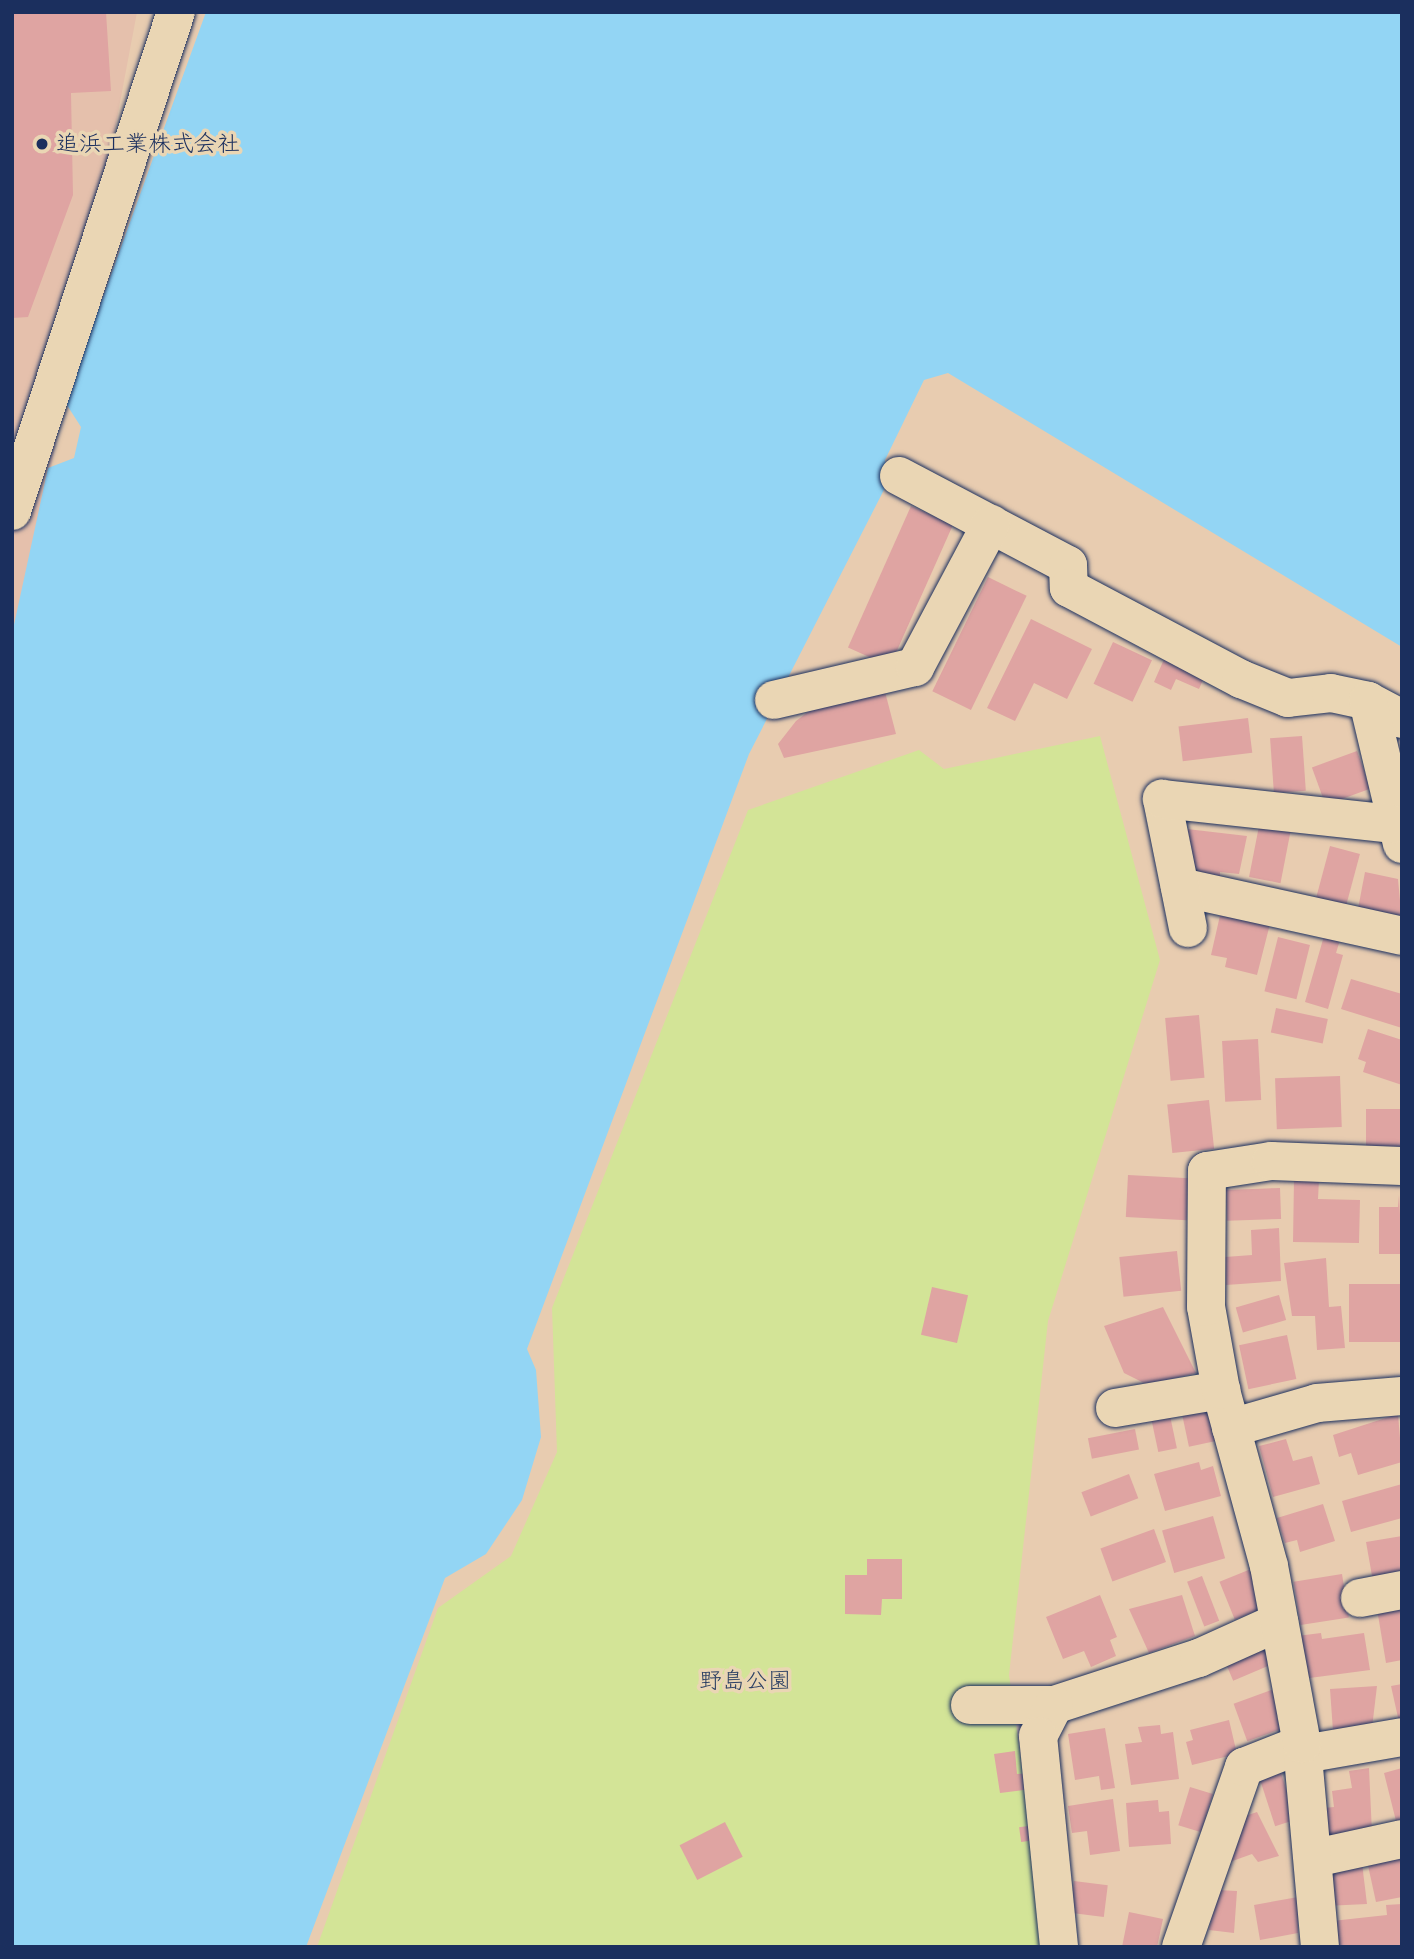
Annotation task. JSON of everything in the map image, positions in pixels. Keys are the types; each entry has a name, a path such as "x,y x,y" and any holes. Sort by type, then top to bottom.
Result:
{"street":[{"path":"12,511 176,12"},
{"path":"899,475 1068,565 1069,588 1241,679 1288,698 1331,693 1368,701 1402,719"},
{"path":"774,700 915,667 991,524"},
{"path":"1188,928 1162,799 1398,834 1368,701"},
{"path":"1180,887 1402,936"},
{"path":"1320,1947 1315,1858 1303,1749 1279,1622 1221,1390 1206,1307 1207,1171 1270,1161 1402,1166"},
{"path":"1115,1408 1221,1390"},
{"path":"1231,1428 1317,1403 1402,1396"},
{"path":"1360,1598 1402,1590"},
{"path":"970,1705 1054,1705 1199,1658 1279,1622"},
{"path":"1054,1705 1038,1736 1059,1947"},
{"path":"1181,1947 1244,1767 1303,1749 1402,1737"},
{"path":"1315,1858 1402,1839"}],"shaded area":[{"path":"12,12 137,12 12,675"}],"green space":[{"name":"野島公園","path":"1100,736 1160,960 1048,1321 1009,1675 1048,1947 317,1947 438,1608 511,1556 557,1452 552,1308 748,810 919,750 944,769"}],"water":[{"path":"206,12 1402,12 1402,647 948,373 924,380 885,460 889,480 749,754 527,1349 536,1370 541,1437 522,1500 486,1554 445,1578 306,1947 12,1947 12,634 48,468 74,458 81,427 65,402"}],"building":[{"name":"追浜工業株式会社","path":"12,12 106,12 111,91 71,93 73,195 28,317 12,318"},
{"path":"911,506 953,525 890,666 848,648"},
{"path":"988,577 1027,596 971,710 932,691"},
{"path":"1031,619 1092,649 1067,699 1034,683 1015,721 987,708"},
{"path":"1113,642 1152,660 1133,702 1094,684"},
{"path":"1165,657 1205,675 1199,689 1176,679 1171,690 1154,682"},
{"path":"883,684 896,734 784,758 778,744 796,721 821,702"},
{"path":"1248,718 1252,753 1183,761 1179,727"},
{"path":"1302,736 1306,791 1274,793 1270,738"},
{"path":"1357,751 1371,789 1326,805 1312,767"},
{"path":"1259,826 1290,832 1280,883 1249,877"},
{"path":"1187,829 1247,836 1239,874 1220,872 1220,881 1200,877 1190,867"},
{"path":"1330,846 1360,854 1345,911 1315,903"},
{"path":"1365,872 1398,879 1402,922 1357,914"},
{"path":"1221,911 1270,924 1257,975 1225,967 1227,958 1211,955"},
{"path":"1324,936 1340,940 1336,953 1343,955 1328,1009 1305,1002"},
{"path":"1278,937 1310,945 1296,999 1264,991"},
{"path":"1351,979 1402,994 1402,1028 1341,1009"},
{"path":"1276,1008 1328,1019 1323,1043 1271,1032"},
{"path":"1199,1015 1204,1078 1171,1081 1165,1018"},
{"path":"1368,1029 1402,1040 1402,1085 1363,1072 1366,1062 1358,1059"},
{"path":"1258,1039 1261,1100 1225,1102 1222,1041"},
{"path":"1340,1076 1342,1127 1277,1129 1275,1078"},
{"path":"1209,1100 1214,1149 1172,1153 1167,1104"},
{"path":"1366,1109 1402,1109 1402,1148 1366,1148"},
{"path":"1128,1175 1189,1178 1187,1220 1126,1217"},
{"path":"1294,1179 1319,1180 1318,1199 1360,1200 1359,1243 1293,1242"},
{"path":"1280,1188 1281,1219 1227,1221 1226,1190"},
{"path":"1399,1195 1402,1254 1379,1254 1379,1207 1398,1207"},
{"path":"1279,1228 1281,1281 1226,1285 1225,1257 1252,1255 1251,1230"},
{"path":"1177,1251 1181,1291 1123,1297 1119,1257"},
{"path":"1326,1258 1329,1307 1341,1306 1345,1348 1317,1350 1315,1316 1292,1316 1284,1263"},
{"path":"1349,1284 1402,1284 1402,1342 1349,1342"},
{"path":"932,1287 968,1295 957,1343 921,1335"},
{"path":"1279,1295 1286,1320 1243,1332 1236,1307"},
{"path":"1163,1307 1196,1373 1148,1385 1124,1373 1104,1326"},
{"path":"1287,1335 1296,1379 1248,1389 1239,1345"},
{"path":"1212,1406 1219,1440 1189,1447 1182,1412"},
{"path":"1169,1411 1177,1448 1158,1452 1150,1415"},
{"path":"1398,1414 1402,1462 1358,1475 1351,1453 1339,1457 1333,1435"},
{"path":"1135,1429 1139,1450 1092,1459 1088,1438"},
{"path":"1286,1439 1293,1461 1312,1456 1320,1484 1273,1497 1259,1446"},
{"path":"1199,1462 1201,1470 1213,1466 1221,1496 1165,1511 1154,1474"},
{"path":"1129,1474 1138,1498 1091,1517 1081,1492"},
{"path":"1402,1484 1402,1518 1351,1532 1342,1501"},
{"path":"1323,1504 1335,1541 1300,1552 1297,1540 1285,1543 1277,1518"},
{"path":"1213,1516 1225,1558 1174,1573 1162,1531"},
{"path":"1154,1529 1166,1562 1112,1581 1100,1548"},
{"path":"1402,1536 1402,1582 1374,1587 1366,1542"},
{"path":"867,1559 902,1559 902,1599 882,1599 881,1615 845,1614 845,1575 867,1575"},
{"path":"1251,1569 1266,1607 1235,1620 1219,1582"},
{"path":"1342,1574 1349,1617 1300,1625 1294,1582"},
{"path":"1202,1576 1219,1621 1204,1627 1187,1582"},
{"path":"1100,1595 1117,1637 1110,1640 1116,1656 1091,1667 1084,1651 1063,1659 1046,1617"},
{"path":"1182,1595 1195,1636 1149,1653 1129,1609"},
{"path":"1402,1605 1402,1660 1386,1663 1377,1609"},
{"path":"1321,1633 1322,1639 1364,1633 1370,1670 1302,1679 1297,1636"},
{"path":"1263,1641 1273,1664 1233,1681 1223,1658"},
{"path":"1402,1684 1402,1721 1399,1722 1391,1686"},
{"path":"1377,1686 1372,1728 1333,1731 1330,1689"},
{"path":"1274,1689 1288,1727 1247,1741 1234,1704"},
{"path":"1229,1720 1237,1754 1192,1765 1186,1742 1193,1740 1190,1730"},
{"path":"1160,1725 1161,1734 1173,1732 1179,1779 1131,1785 1125,1744 1142,1742 1138,1727"},
{"path":"1105,1728 1115,1788 1101,1790 1099,1776 1075,1780 1068,1734"},
{"path":"1015,1751 1017,1774 1029,1773 1031,1789 1000,1793 994,1754"},
{"path":"1369,1768 1372,1833 1328,1840 1323,1808 1334,1807 1332,1791 1352,1788 1349,1771"},
{"path":"1402,1768 1402,1820 1396,1821 1384,1773"},
{"path":"1280,1770 1296,1819 1275,1826 1259,1777"},
{"path":"1190,1787 1213,1794 1201,1832 1178,1825"},
{"path":"1113,1799 1120,1851 1090,1855 1087,1831 1072,1833 1068,1806"},
{"path":"1158,1800 1159,1812 1169,1811 1171,1844 1129,1847 1126,1803"},
{"path":"1257,1812 1279,1856 1258,1862 1252,1854 1227,1863 1239,1818"},
{"path":"725,1822 743,1857 697,1880 680,1845"},
{"path":"1028,1826 1030,1841 1021,1842 1019,1827"},
{"path":"1402,1844 1402,1897 1376,1902 1365,1852"},
{"path":"1362,1863 1367,1904 1325,1906 1326,1867"},
{"path":"1074,1881 1108,1885 1104,1917 1070,1913"},
{"path":"1217,1890 1237,1891 1234,1933 1209,1930"},
{"path":"1298,1897 1298,1933 1260,1940 1254,1905"},
{"path":"1402,1904 1402,1947 1334,1947 1332,1921 1387,1915 1386,1905"},
{"path":"1129,1912 1163,1919 1157,1947 1122,1947"}],"place":[{"name":"追浜工業株式会社","path":"42,144"}]}
